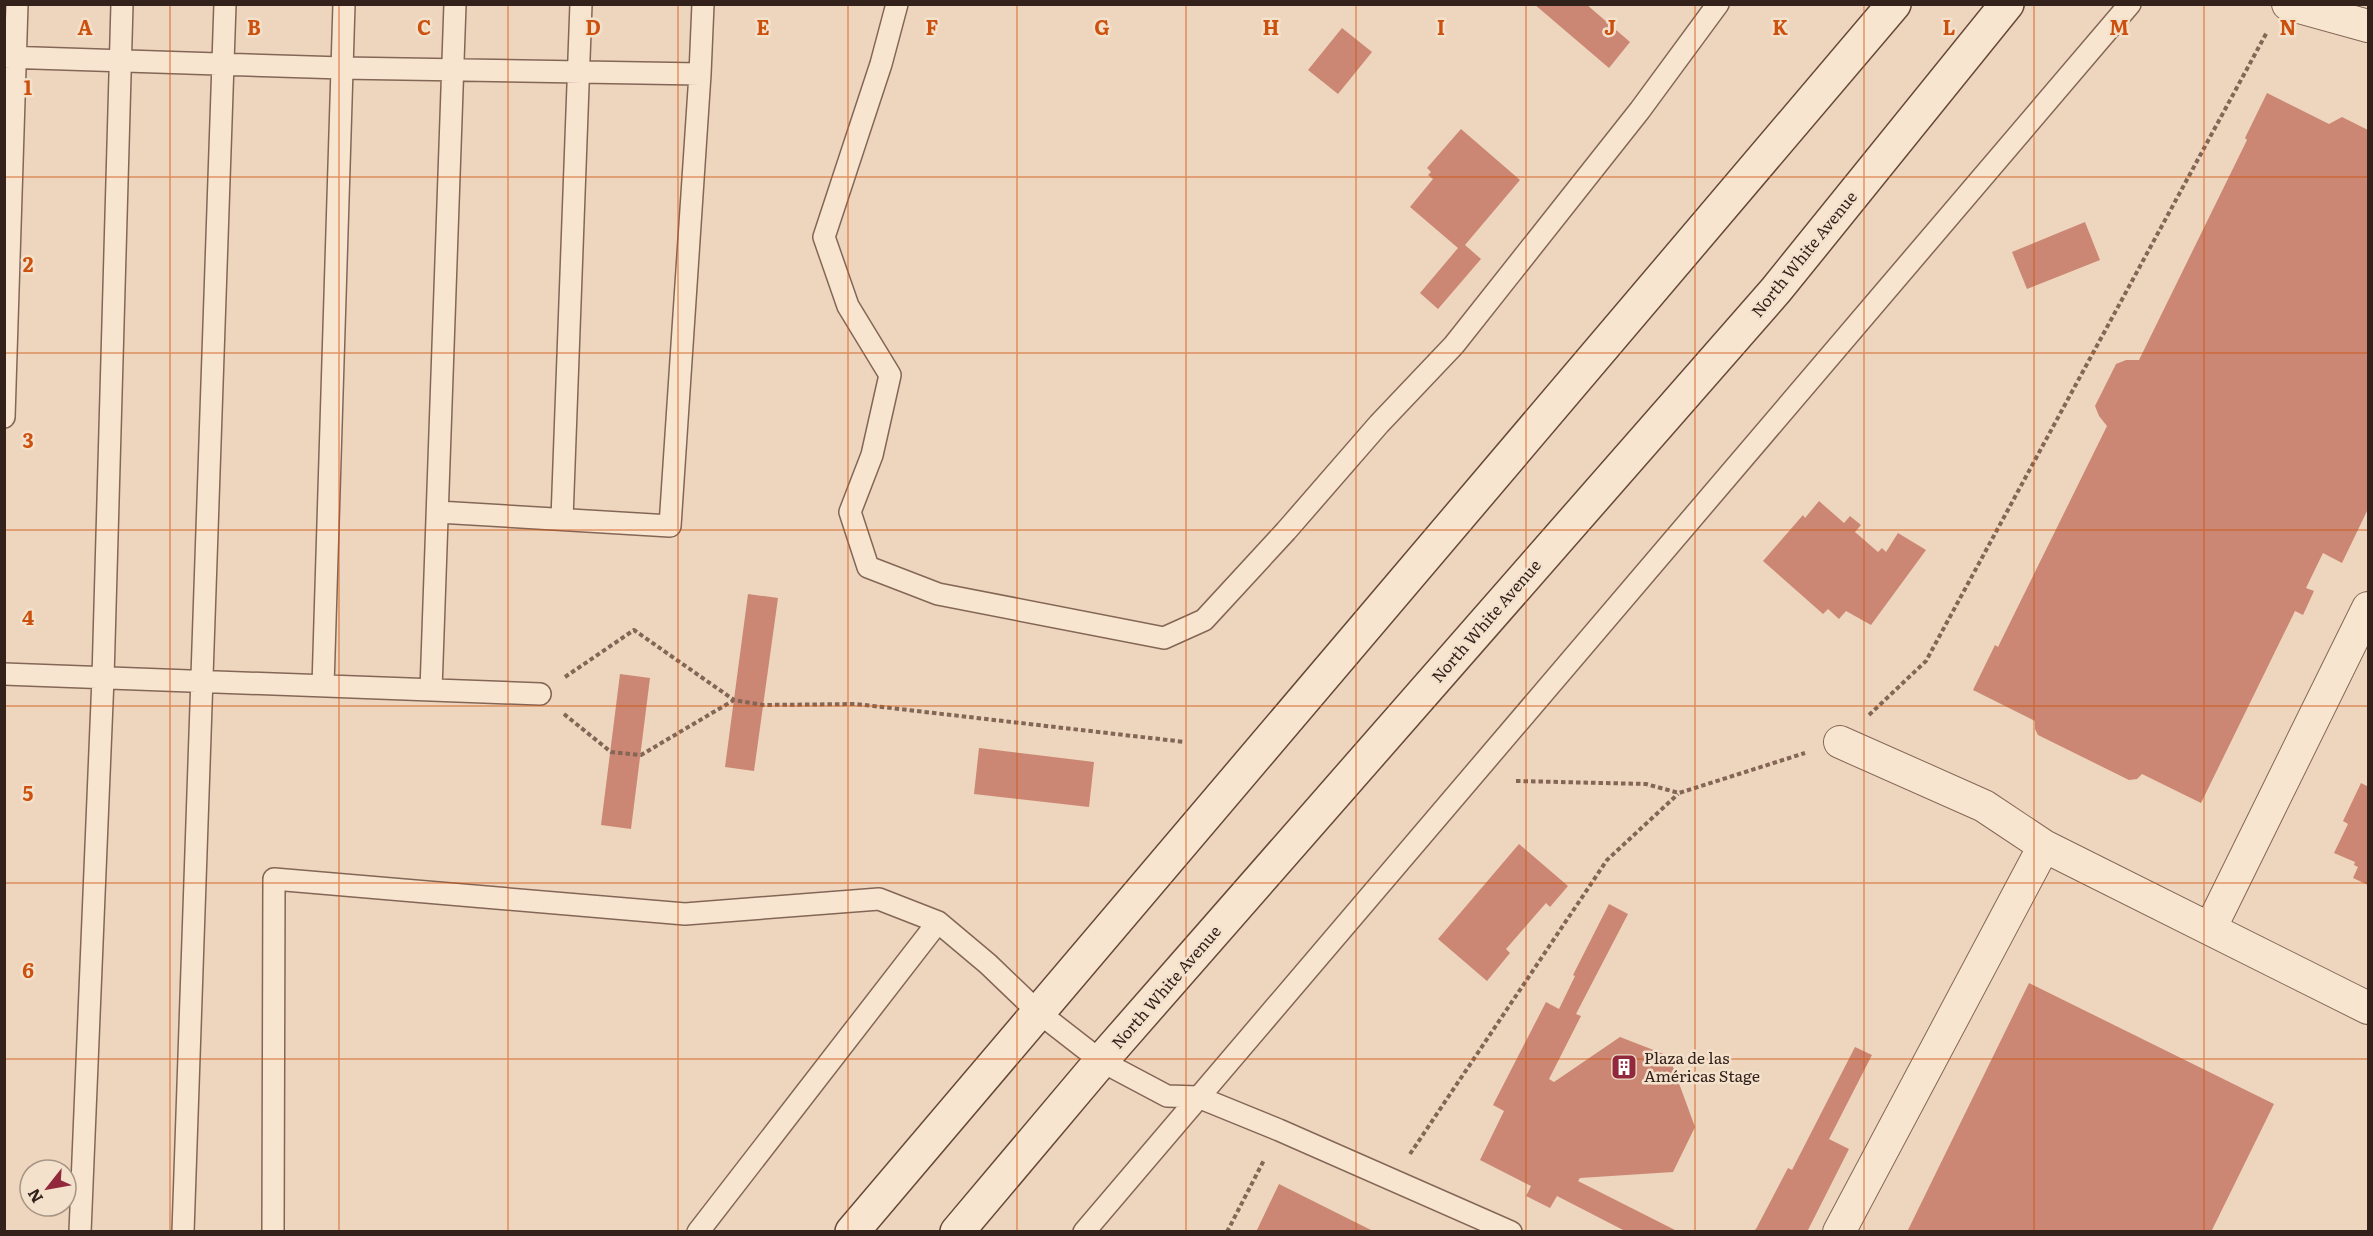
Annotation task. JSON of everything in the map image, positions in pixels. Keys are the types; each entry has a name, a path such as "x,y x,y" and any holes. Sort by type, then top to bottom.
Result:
{"main road":[{"path":"852,1232 1894,4"},
{"name":"North White Avenue","path":"957,1232 1101,1061 1776,290 2007,4"}],"street":[{"path":"2279,15 2368,26"},
{"path":"2210,929 2368,608"},
{"path":"1840,742 1984,806 2044,846 2368,1008"},
{"path":"1839,1232 2044,846"}],"lane":[{"path":"4,417 10,57 17,4"},
{"path":"80,1232 103,678 122,4"},
{"path":"183,1232 225,4"},
{"path":"323,686 344,4"},
{"path":"431,690 455,4"},
{"path":"562,519 581,4"},
{"path":"438,512 670,526 703,4"},
{"path":"897,4 881,64 824,237 848,306 891,375 872,455 850,512 868,567 938,594 1164,638 1203,620 1286,531 1378,424 1454,345 1640,110 1718,4"},
{"path":"1084,1232 2130,4"},
{"path":"10,57 342,68 700,74"},
{"path":"4,674 540,694"},
{"path":"273,1232 274,879 685,914 879,899 938,922 988,964 1038,1012 1101,1061 1167,1096 1198,1097 1511,1232"},
{"path":"698,1232 938,922"}],"path":[{"path":"1393,1180 1607,860 1678,793 1840,742 1926,661 2279,15"},
{"path":"734,700 640,755 611,752 540,694 634,630 734,700 763,705 856,704 1185,742"},
{"path":"1516,781 1646,784 1678,793"},
{"path":"1227,1232 1279,1130"}],"building":[{"path":"1534,4 1586,4 1630,42 1609,68"},
{"path":"1342,28 1372,52 1338,94 1308,70"},
{"path":"2267,93 2329,124 2342,117 2368,130 2368,509 2342,563 2323,553 2306,588 2314,591 2303,615 2295,611 2201,803 2142,774 2137,779 2129,780 2038,735 2035,721 1973,690 1995,645 1998,647 2107,426 2095,406 2116,364 2126,360 2139,360 2247,140 2245,138"},
{"path":"1461,129 1520,180 1465,245 1481,259 1438,309 1420,293 1458,248 1410,207 1433,179 1428,175 1431,172 1427,168"},
{"path":"2085,222 2100,260 2027,289 2012,252"},
{"path":"1819,501 1844,523 1850,516 1861,525 1855,532 1878,552 1882,548 1886,552 1898,533 1926,550 1871,625 1846,611 1839,619 1828,609 1823,614 1763,561 1803,515 1805,518"},
{"path":"748,594 778,598 754,771 725,767"},
{"path":"620,674 650,678 631,829 601,825"},
{"path":"979,748 1094,762 1089,807 974,794"},
{"path":"2361,783 2367,786 2368,783 2368,885 2353,878 2358,867 2354,865 2355,862 2334,853 2348,824 2343,821"},
{"path":"1519,844 1568,886 1550,907 1546,903 1506,949 1510,953 1487,981 1438,939"},
{"name":"Plaza de las Américas Stage","path":"1609,904 1628,914 1576,1014 1581,1016 1549,1079 1554,1082 1620,1037 1669,1056 1695,1127 1673,1172 1580,1178 1578,1181 1679,1232 1627,1232 1557,1196 1550,1208 1526,1196 1531,1186 1480,1160 1504,1111 1493,1105 1546,1002 1559,1009 1575,976 1573,975"},
{"path":"2029,983 2274,1104 2212,1230 2215,1232 1907,1232"},
{"path":"1855,1047 1872,1055 1829,1139 1849,1149 1807,1232 1751,1232 1756,1229 1788,1168 1792,1170"},
{"path":"1279,1184 1375,1232 1256,1232"}],"place":[{"name":"Plaza de las Américas Stage","path":"1624,1067"}]}
